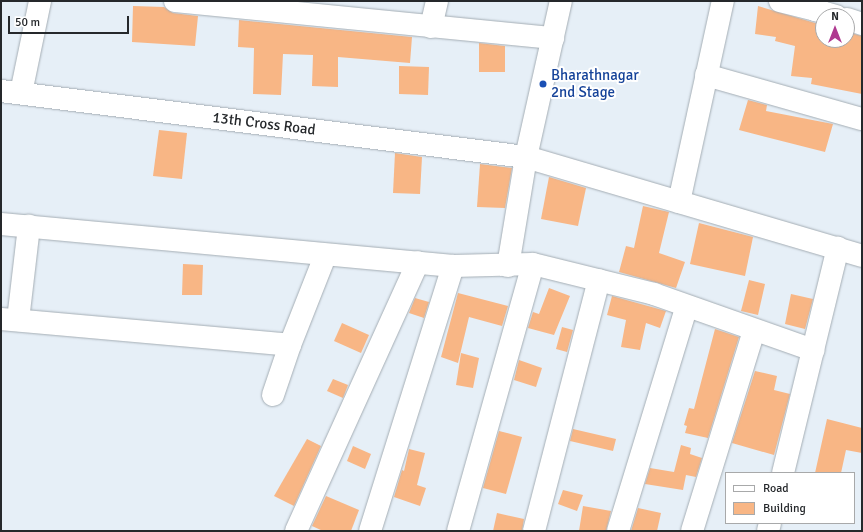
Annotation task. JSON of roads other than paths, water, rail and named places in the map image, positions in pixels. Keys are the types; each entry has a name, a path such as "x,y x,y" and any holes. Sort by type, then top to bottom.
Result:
{"street":[{"path":"11,92 40,1"},
{"path":"175,1 327,9 431,27 553,38"},
{"path":"431,27 437,1"},
{"path":"508,266 526,157 561,1"},
{"path":"678,202 723,1"},
{"path":"780,1 816,6"},
{"path":"706,75 862,119"},
{"name":"13th Cross Road","path":"11,92 526,157 862,256"},
{"path":"1,224 325,256 418,262 453,266 508,266 533,264 654,294 754,331 813,350"},
{"path":"29,226 9,319 290,345"},
{"path":"782,472 838,248"},
{"path":"273,395 290,345 325,256"},
{"path":"296,531 418,262"},
{"path":"458,531 533,264"},
{"path":"370,531 453,266"},
{"path":"534,531 599,280"},
{"path":"618,531 688,306"},
{"path":"692,531 754,331"}],"place":[{"name":"Bharathnagar 2nd Stage","path":"543,84"}]}
